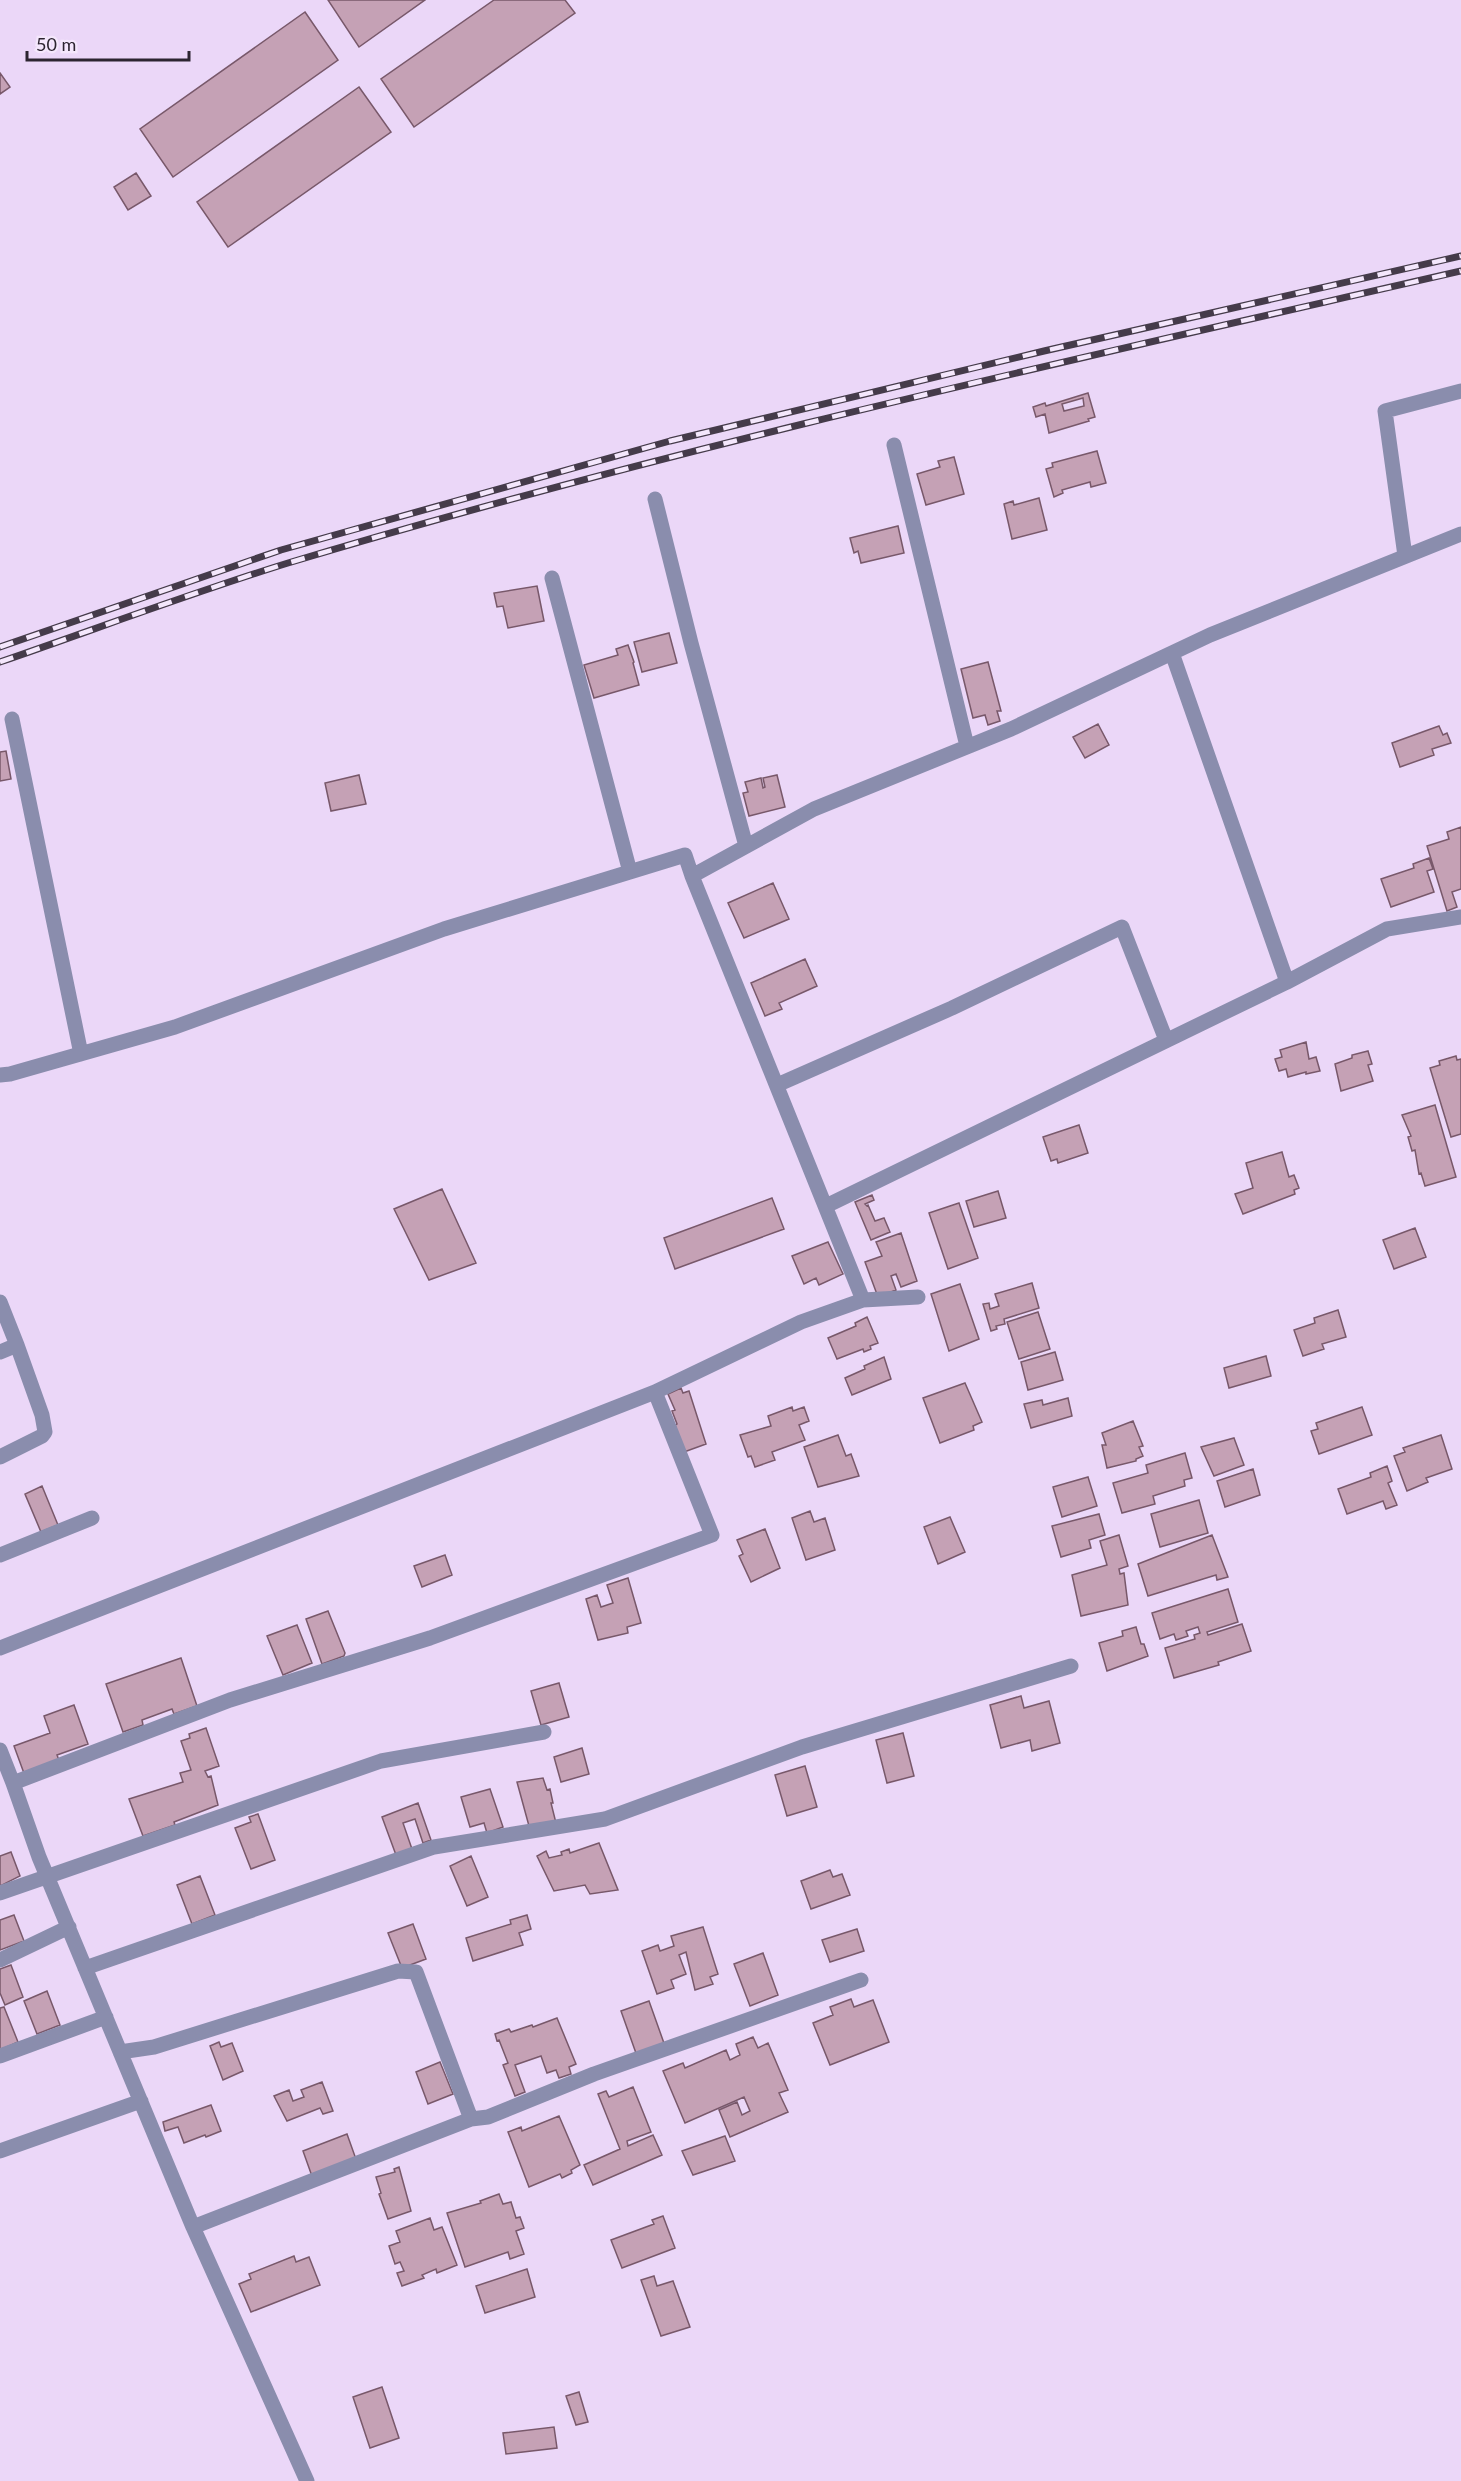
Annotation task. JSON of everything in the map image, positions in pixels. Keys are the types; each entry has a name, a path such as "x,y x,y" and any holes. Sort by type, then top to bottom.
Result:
{"street":[{"path":"1405,556 1385,411 1461,392"},
{"path":"894,445 967,746"},
{"path":"655,499 746,846"},
{"path":"692,876 814,809 1011,729 1210,635 1461,534"},
{"path":"552,578 630,872"},
{"path":"1172,653 1287,982"},
{"path":"12,719 81,1054"},
{"path":"0,1075 175,1027 444,928 684,855 863,1300"},
{"path":"826,1206 1287,982 1387,929 1461,916"},
{"path":"777,1085 952,1008 1122,927 1166,1040"},
{"path":"0,1648 655,1392 801,1322 863,1300 918,1297"},
{"path":"0,1302 42,1415 45,1431 42,1436 0,1457"},
{"path":"0,1352 17,1345"},
{"path":"13,1783 230,1700 430,1638 712,1535 655,1392"},
{"path":"0,1556 92,1518"},
{"path":"85,1968 434,1848 605,1819 802,1747 1071,1666"},
{"path":"0,1893 381,1761 544,1731"},
{"path":"0,1750 47,1876 193,2227 307,2481"},
{"path":"0,1960 69,1928"},
{"path":"120,2052 154,2047 398,1971 416,1972 471,2118"},
{"path":"193,2227 471,2118 488,2117 594,2074 861,1980"},
{"path":"0,2056 106,2017"},
{"path":"0,2151 141,2101"}],"building":[{"path":"328,0 425,0 359,47"},
{"path":"494,0 565,0 575,13 414,127 381,79"},
{"path":"305,12 338,60 173,177 140,129"},
{"path":"0,73 10,87 0,94"},
{"path":"359,87 391,132 228,247 197,202"},
{"path":"136,173 151,196 128,210 114,187"},
{"path":"1088,393 1095,417 1088,419 1089,421 1049,433 1045,414 1036,417 1033,407 1045,403 1046,406","holes":["1083,398 1084,406 1064,411 1062,404"]},
{"path":"1097,451 1106,483 1091,487 1090,482 1062,490 1063,493 1054,497 1046,469 1053,467 1052,463"},
{"path":"954,457 964,494 926,505 917,474 940,467 938,461"},
{"path":"1039,498 1047,530 1012,539 1004,504 1013,501 1014,505"},
{"path":"898,526 904,553 861,563 858,551 854,553 850,538"},
{"path":"537,586 544,621 508,628 503,606 497,607 494,593"},
{"path":"669,633 677,663 642,672 634,642"},
{"path":"628,645 639,685 594,698 584,665 618,655 616,649"},
{"path":"988,662 1001,711 997,711 1000,721 988,725 985,715 973,718 961,669"},
{"path":"1098,724 1109,745 1085,758 1073,737"},
{"path":"1439,726 1443,735 1447,733 1451,743 1432,749 1434,755 1400,767 1392,743"},
{"path":"6,751 11,779 0,781 0,752"},
{"path":"359,775 366,804 331,811 325,783"},
{"path":"777,775 785,807 749,816 743,793 748,792 745,782 761,778 763,788 765,787 763,778"},
{"path":"1461,827 1461,889 1452,892 1457,907 1447,911 1427,846 1449,839 1447,832"},
{"path":"1429,858 1433,869 1427,871 1434,892 1391,907 1381,879 1414,868 1413,864"},
{"path":"773,883 789,919 744,938 728,903"},
{"path":"805,959 817,986 779,1003 782,1009 765,1016 751,983"},
{"path":"1306,1042 1309,1059 1316,1057 1320,1071 1288,1077 1286,1069 1279,1071 1275,1059 1282,1057 1280,1050"},
{"path":"1368,1051 1372,1064 1368,1065 1373,1081 1341,1091 1335,1064 1352,1058 1352,1055"},
{"path":"1456,1056 1457,1060 1461,1059 1461,1134 1451,1137 1430,1068 1440,1065 1439,1061"},
{"path":"1435,1105 1456,1177 1425,1186 1421,1173 1419,1174 1415,1150 1412,1151 1408,1137 1411,1136 1402,1115"},
{"path":"1079,1125 1088,1153 1058,1163 1057,1159 1051,1161 1043,1137"},
{"path":"1282,1152 1289,1177 1294,1175 1299,1188 1294,1190 1295,1194 1243,1214 1235,1194 1253,1188 1246,1163"},
{"path":"442,1189 476,1263 429,1280 394,1209"},
{"path":"998,1191 1006,1218 974,1227 966,1201"},
{"path":"872,1195 874,1200 865,1204 868,1205 875,1221 884,1218 890,1232 871,1240 855,1202"},
{"path":"772,1198 784,1229 675,1269 664,1238"},
{"path":"959,1203 978,1258 948,1269 929,1213"},
{"path":"1415,1228 1426,1257 1394,1269 1383,1240"},
{"path":"901,1233 917,1281 901,1287 896,1274 891,1276 896,1290 878,1297 865,1262 882,1256 876,1242"},
{"path":"828,1242 843,1274 819,1285 816,1278 804,1284 792,1256"},
{"path":"1032,1283 1039,1308 1004,1319 1005,1324 996,1326 997,1329 991,1331 983,1304 989,1303 990,1309 999,1306 995,1294"},
{"path":"960,1284 979,1339 949,1351 931,1294"},
{"path":"1338,1310 1346,1337 1322,1344 1324,1349 1303,1356 1294,1330 1315,1323 1314,1318"},
{"path":"1038,1312 1050,1349 1019,1359 1007,1322"},
{"path":"867,1317 878,1343 870,1346 871,1349 864,1352 863,1349 837,1359 828,1338 856,1326 855,1323"},
{"path":"1055,1352 1063,1380 1028,1390 1021,1362"},
{"path":"1266,1356 1271,1376 1229,1388 1224,1368"},
{"path":"884,1357 891,1379 852,1395 845,1378"},
{"path":"965,1383 982,1422 973,1426 974,1430 940,1443 923,1398"},
{"path":"681,1388 683,1393 689,1391 706,1444 684,1452 672,1411 675,1410 668,1394"},
{"path":"1068,1398 1072,1416 1031,1428 1024,1404 1042,1400 1043,1405"},
{"path":"792,1407 793,1411 804,1407 809,1421 799,1425 805,1440 772,1452 775,1460 755,1467 751,1456 748,1457 740,1435 771,1426 768,1416"},
{"path":"1362,1407 1372,1435 1319,1454 1311,1431 1318,1429 1316,1423"},
{"path":"1133,1421 1143,1446 1139,1447 1143,1456 1136,1461 1107,1468 1102,1445 1106,1445 1102,1433"},
{"path":"838,1435 846,1456 851,1454 859,1476 818,1487 804,1447"},
{"path":"1441,1435 1452,1469 1426,1478 1428,1482 1407,1491 1394,1456 1405,1452 1403,1448"},
{"path":"1234,1438 1244,1465 1214,1476 1201,1447"},
{"path":"1185,1453 1192,1478 1184,1480 1185,1486 1153,1496 1155,1504 1122,1513 1113,1483 1148,1473 1146,1465"},
{"path":"1387,1466 1392,1481 1388,1483 1397,1505 1386,1509 1383,1501 1347,1514 1338,1489 1371,1477 1370,1473"},
{"path":"1253,1469 1260,1495 1225,1507 1217,1481"},
{"path":"1088,1477 1097,1506 1062,1517 1053,1487"},
{"path":"42,1486 58,1525 41,1532 25,1494"},
{"path":"1199,1500 1208,1533 1160,1547 1151,1514"},
{"path":"810,1511 814,1522 825,1518 835,1550 806,1560 792,1518"},
{"path":"1099,1514 1105,1535 1089,1540 1091,1548 1061,1557 1052,1526"},
{"path":"950,1517 965,1552 938,1564 924,1527"},
{"path":"765,1529 780,1568 751,1582 739,1556 743,1554 737,1540"},
{"path":"1119,1535 1128,1566 1119,1569 1120,1574 1124,1573 1128,1605 1081,1616 1072,1575 1107,1565 1100,1541"},
{"path":"1212,1535 1228,1577 1217,1580 1216,1575 1148,1596 1138,1564"},
{"path":"445,1555 452,1575 422,1587 414,1566"},
{"path":"628,1578 641,1623 627,1627 628,1633 598,1640 586,1599 597,1595 601,1607 613,1603 607,1585"},
{"path":"1228,1589 1238,1622 1207,1632 1208,1635 1242,1624 1251,1651 1218,1662 1219,1665 1174,1678 1165,1648 1195,1639 1194,1635 1200,1633 1198,1627 1186,1631 1188,1636 1176,1640 1174,1634 1160,1639 1152,1613"},
{"path":"328,1611 345,1653 344,1656 322,1664 306,1619"},
{"path":"297,1625 312,1663 283,1675 267,1636"},
{"path":"1136,1627 1141,1644 1144,1644 1148,1656 1107,1671 1099,1643 1123,1636 1122,1631"},
{"path":"181,1658 197,1706 174,1714 172,1709 142,1720 143,1725 123,1732 106,1684"},
{"path":"559,1683 569,1717 541,1725 531,1691"},
{"path":"1021,1696 1024,1708 1049,1701 1060,1743 1032,1751 1030,1740 1001,1748 990,1705"},
{"path":"74,1705 88,1744 57,1755 60,1763 25,1776 14,1746 50,1733 44,1716"},
{"path":"206,1728 219,1766 205,1771 208,1777 211,1776 218,1805 174,1822 175,1825 143,1836 129,1799 183,1782 180,1773 191,1770 181,1741 190,1738 189,1734"},
{"path":"903,1733 914,1776 887,1783 876,1740"},
{"path":"582,1748 589,1774 561,1782 554,1757"},
{"path":"805,1766 817,1807 787,1816 775,1775"},
{"path":"543,1778 547,1790 550,1789 556,1823 529,1826 517,1782"},
{"path":"490,1789 503,1827 487,1833 484,1823 470,1827 461,1797"},
{"path":"418,1803 431,1840 423,1843 415,1819 403,1823 412,1849 396,1855 382,1817"},
{"path":"258,1814 275,1860 251,1869 235,1828 251,1822 249,1817"},
{"path":"599,1843 618,1890 590,1894 585,1885 554,1891 537,1856 546,1851 549,1858 562,1855 561,1852 569,1849 570,1853"},
{"path":"11,1852 20,1876 0,1886 0,1856"},
{"path":"471,1856 488,1897 467,1906 450,1866"},
{"path":"830,1870 833,1877 842,1874 850,1895 811,1909 801,1881"},
{"path":"200,1876 215,1915 192,1924 177,1885"},
{"path":"14,1915 24,1941 0,1950 0,1920"},
{"path":"527,1915 531,1929 519,1933 523,1945 473,1961 466,1938 511,1924 510,1920"},
{"path":"413,1924 426,1959 402,1968 388,1933"},
{"path":"703,1927 718,1974 710,1977 713,1984 695,1990 686,1952 679,1955 686,1974 671,1980 674,1988 657,1994 642,1951 658,1945 660,1951 674,1946 671,1936"},
{"path":"857,1929 864,1951 830,1962 822,1940"},
{"path":"763,1953 778,1995 750,2006 734,1964"},
{"path":"11,1965 23,1997 5,2005 0,1993 0,1969"},
{"path":"47,1991 60,2025 37,2034 24,2001"},
{"path":"851,1999 854,2007 873,2000 889,2042 830,2065 813,2023 833,2015 830,2007"},
{"path":"649,2001 665,2046 637,2056 621,2011"},
{"path":"4,2007 18,2042 0,2050 0,2008"},
{"path":"557,2018 576,2064 569,2067 571,2074 559,2078 556,2070 547,2073 541,2056 515,2065 525,2092 515,2096 503,2065 508,2063 495,2034 509,2029 511,2032 532,2025 533,2027"},
{"path":"753,2037 758,2048 768,2043 788,2090 779,2093 788,2112 730,2137 719,2110 737,2102 742,2115 750,2111 744,2097 685,2123 663,2071 683,2063 685,2068 726,2050 730,2060 740,2055 736,2044"},
{"path":"219,2042 221,2047 232,2043 243,2071 223,2080 210,2046"},
{"path":"440,2062 453,2094 428,2104 416,2072"},
{"path":"322,2082 333,2111 323,2114 320,2108 287,2121 274,2096 289,2090 293,2101 304,2097 301,2090"},
{"path":"633,2087 651,2132 627,2141 628,2146 653,2135 662,2155 593,2185 584,2165 620,2149 598,2094 606,2091 609,2097"},
{"path":"211,2105 221,2131 184,2143 178,2127 165,2131 163,2122"},
{"path":"559,2116 580,2165 571,2170 572,2173 562,2178 560,2174 529,2187 508,2132 521,2127 522,2131"},
{"path":"347,2134 357,2162 313,2179 303,2151"},
{"path":"725,2136 735,2161 693,2175 682,2151"},
{"path":"399,2167 411,2211 388,2219 376,2177 395,2172 394,2169"},
{"path":"499,2194 503,2204 511,2202 516,2218 520,2217 524,2228 516,2231 524,2254 510,2259 508,2252 465,2267 447,2213 481,2203 480,2201"},
{"path":"663,2216 675,2248 622,2268 611,2240 654,2224 652,2220"},
{"path":"430,2218 434,2230 442,2227 457,2265 437,2273 436,2269 422,2275 424,2278 402,2286 397,2273 404,2271 400,2262 395,2264 389,2246 400,2242 396,2231"},
{"path":"294,2256 296,2262 309,2257 320,2285 251,2312 239,2284 251,2279 249,2274"},
{"path":"527,2269 535,2297 485,2313 476,2286"},
{"path":"654,2276 657,2286 673,2281 690,2327 661,2336 641,2280"},
{"path":"382,2387 399,2438 370,2448 353,2397"},
{"path":"579,2392 588,2422 576,2425 566,2396"},
{"path":"554,2427 557,2448 506,2454 503,2433"}],"railway":[{"path":"0,647 281,550 670,441 1044,351 1461,256"},
{"path":"0,662 288,563 579,481 872,407 1461,271"}]}
